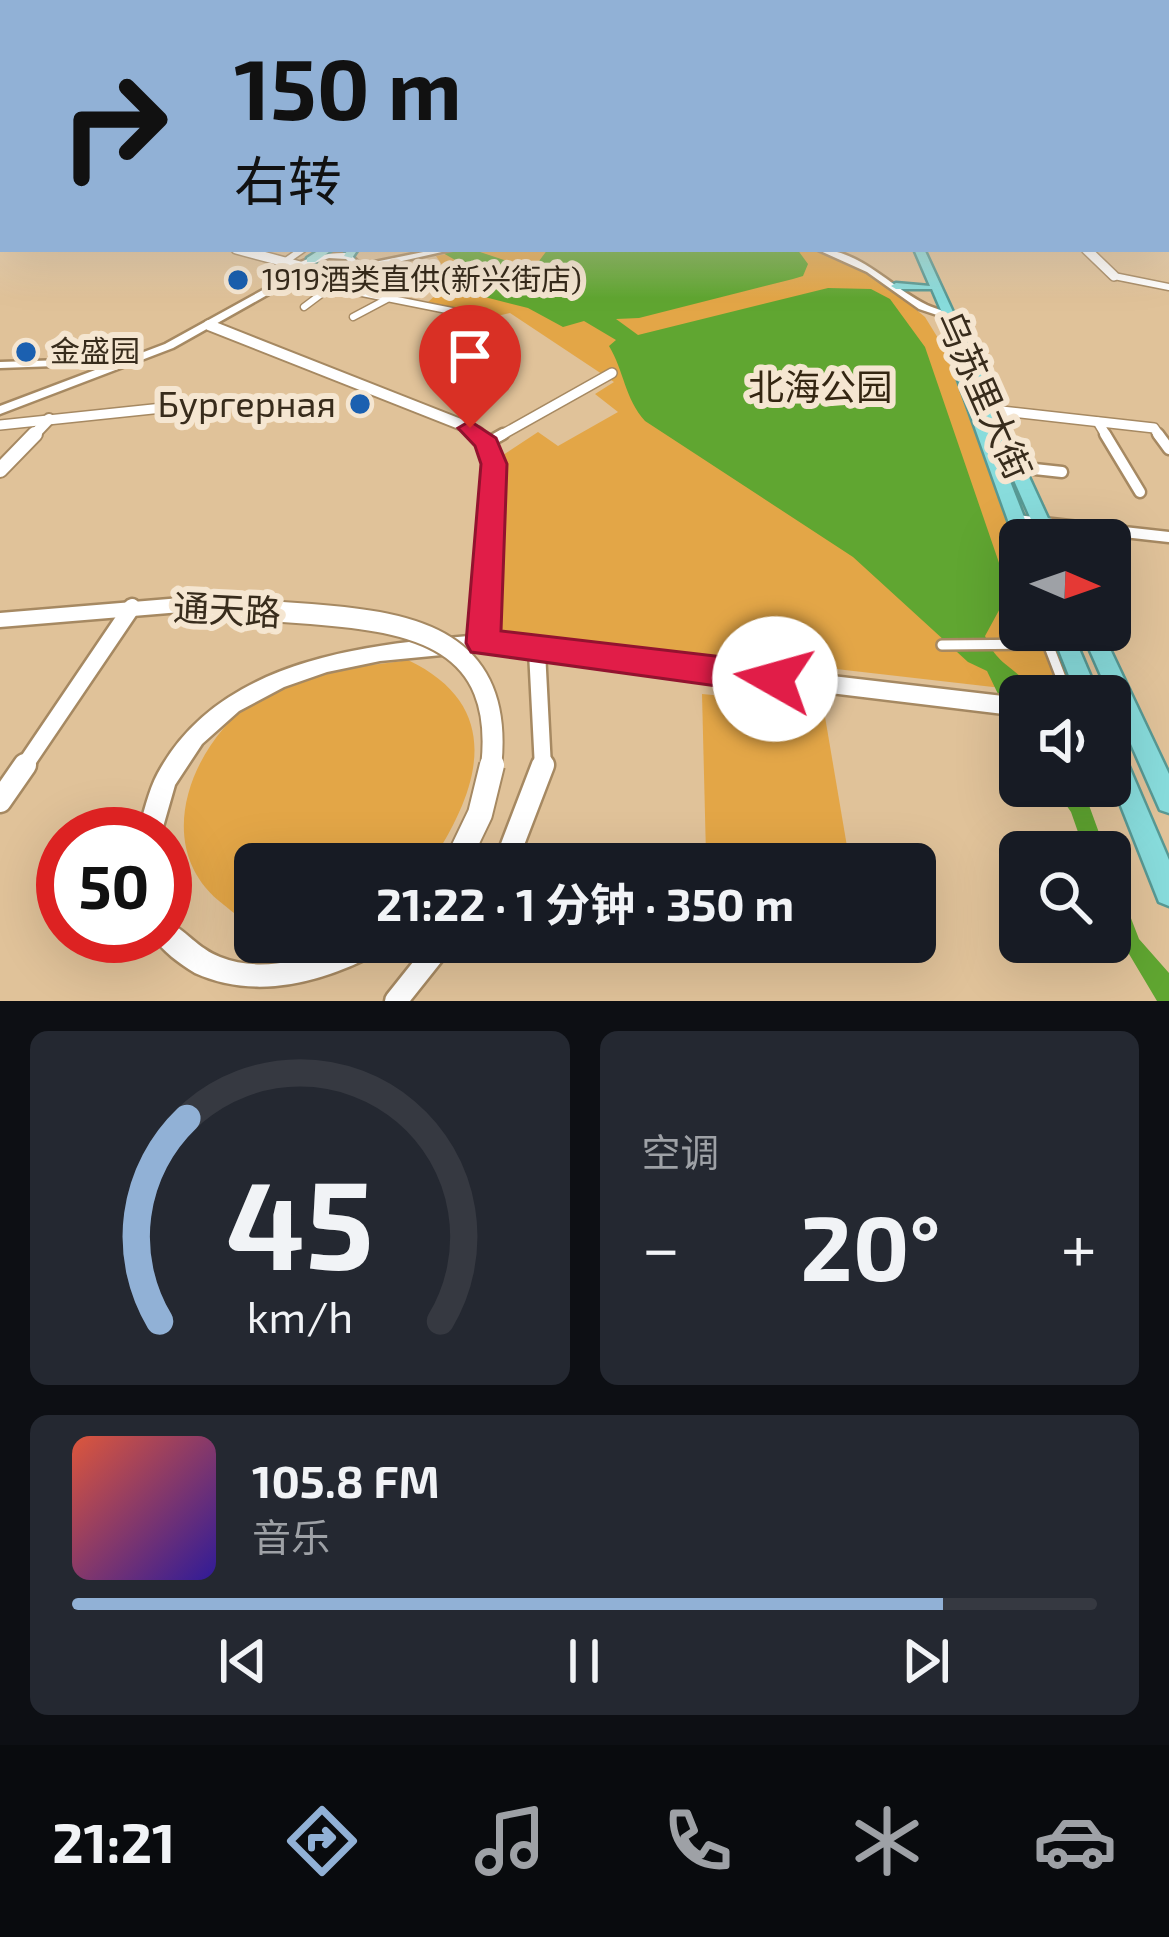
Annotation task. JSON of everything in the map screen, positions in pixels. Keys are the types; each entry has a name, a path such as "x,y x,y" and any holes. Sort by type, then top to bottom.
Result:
{"highway":[{"name":"乌苏里大街","path":"916,252 927,288 943,315"},
{"name":"乌苏里大街","path":"916,252 982,409 1016,519"},
{"path":"896,286 927,288"},
{"name":"乌苏里大街","path":"982,409 1016,466 1039,519"},
{"path":"1131,728 1169,801"},
{"path":"1131,800 1169,892"}],"main road":[{"path":"0,408 209,325 272,288 437,252"},
{"path":"826,252 943,315"},
{"path":"303,262 313,273 334,277 354,265 352,255"},
{"path":"0,408 177,335 303,262 352,255 385,262"},
{"path":"0,366 118,361"},
{"path":"0,366 118,361"},
{"path":"37,366 55,384"},
{"name":"通天路","path":"0,620 181,605 380,619 415,626 461,653 484,688 494,742 483,805 466,843"},
{"name":"通天路","path":"157,807 188,750 226,711 268,683 313,665 397,647 483,643 999,704"},
{"path":"192,959 233,977 265,980 298,976 327,963"}],"street":[{"path":"246,252 283,263 303,262"},
{"path":"1089,252 1114,276 1169,287"},
{"path":"283,263 303,262"},
{"path":"304,308 334,277 387,299 467,314"},
{"path":"352,317 387,299"},
{"path":"209,325 470,428 487,443 494,464 483,643"},
{"path":"487,443 612,374"},
{"path":"0,425 229,400"},
{"path":"982,409 1154,428 1169,449"},
{"path":"1,468 49,419"},
{"path":"1098,422 1140,492"},
{"path":"1016,466 1062,472"},
{"path":"1131,533 1169,537"},
{"path":"0,800 132,607"},
{"path":"942,645 1048,644 1060,675"},
{"path":"514,843 543,773 537,651"},
{"path":"396,1001 426,963"}],"green space":[{"path":"456,252 821,252 878,278 925,317 941,343 1010,519 999,519 999,651 1060,651 1067,675 999,675 999,688 496,630 503,455 538,432 558,446 618,412 595,394 614,382 510,313 497,316 427,303 452,280 436,256"},
{"path":"408,660 439,679 460,701 471,725 471,779 461,807 443,843 234,843 234,912 201,882 192,864 192,807 186,807 197,769 233,718 257,698 291,681"},
{"path":"702,694 823,705 846,843 706,843"}],"shaded area":[{"name":"北海公园","path":"441,252 480,252 522,266 539,261 546,252 799,252 808,264 803,276 793,279 639,318 616,319 638,335 828,288 871,289 890,299 925,347 999,563 999,610 985,636 996,655 1019,675 999,675 999,696 987,671 968,662 853,557 645,421 609,346 616,340 584,321 563,327 528,308 473,294 467,285 483,276"},
{"path":"1068,807 1090,807 1098,831 1078,831"},
{"path":"1131,918 1139,939 1169,973 1169,1001 1157,1001 1131,957"}],"place":[{"name":"1919酒类直供(新兴街店)","path":"238,280"},
{"name":"金盛园","path":"26,352"},
{"name":"Бургерная","path":"360,404"}],"route":[{"path":"470,428 487,443 494,464 483,643 775,679"}]}
